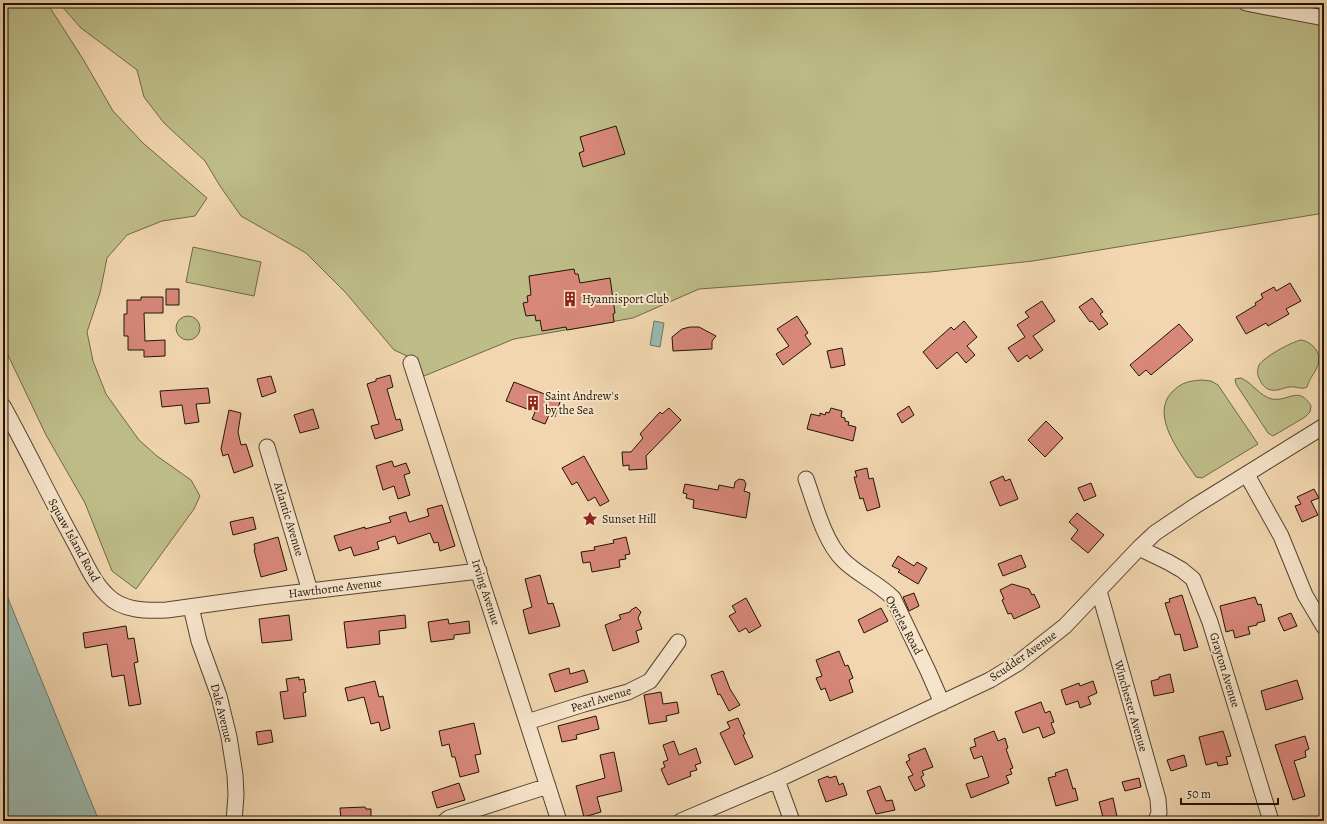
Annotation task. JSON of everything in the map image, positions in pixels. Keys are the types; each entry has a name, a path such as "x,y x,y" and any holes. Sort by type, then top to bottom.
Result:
{"street":[{"path":"1246,3 1324,18"},
{"name":"Irving Avenue","path":"411,363 559,821"},
{"name":"Squaw Island Road","path":"3,406 56,509 97,583 107,596 117,602 137,610 153,611 191,607"},
{"name":"Scudder Avenue","path":"681,821 777,780 942,703 990,680 1018,663 1065,626 1155,533 1324,426"},
{"name":"Atlantic Avenue","path":"267,447 310,591"},
{"path":"1247,475 1281,536 1305,595 1324,627"},
{"name":"Overlea Road","path":"806,478 833,548 844,560 885,590 893,598 942,703"},
{"name":"Grayton Avenue","path":"1139,548 1182,570 1193,579 1210,622 1272,821"},
{"name":"Hawthorne Avenue","path":"191,607 479,571"},
{"name":"Winchester Avenue","path":"1099,591 1158,799 1159,813 1156,821"},
{"name":"Dale Avenue","path":"191,607 199,641 219,696 229,737 235,775 236,795 234,821"},
{"name":"Pearl Avenue","path":"528,722 628,692 650,681 678,642"},
{"path":"777,780 792,821"},
{"path":"445,821 449,818 548,786"}],"shaded area":[{"path":"3,3 47,3 83,59 113,111 143,143 207,198 195,216 162,221 127,235 107,258 100,293 87,332 93,361 106,394 139,440 157,456 191,480 200,496 194,509 136,589 112,571 85,503 46,435 7,353 3,348"},
{"name":"Hyannisport Club","path":"59,3 1324,3 1324,213 1033,261 930,272 699,289 633,318 514,339 424,376 416,360 394,350 346,293 306,253 241,216 205,161 164,123 144,97 137,70 81,28"},
{"path":"193,247 261,262 254,296 186,282"},
{"path":"188,316 196,320 200,328 196,336 188,340 180,336 176,328 180,320"},
{"path":"1301,340 1309,343 1316,349 1319,358 1315,372 1307,387 1289,387 1278,390 1266,388 1258,376 1259,365 1278,350"},
{"path":"1241,378 1263,395 1272,399 1298,395 1302,396 1311,406 1310,412 1305,417 1273,436 1268,433 1236,384 1235,379"},
{"path":"1193,381 1211,381 1218,385 1258,444 1202,478 1196,477 1176,447 1166,424 1164,412 1166,402 1172,392 1179,386"}],"water":[{"path":"654,321 664,323 660,347 650,345"},
{"path":"3,586 99,821 3,821"}],"building":[{"path":"616,126 625,154 583,167 579,153 584,151 580,137"},
{"name":"Hyannisport Club","path":"574,269 575,274 578,274 580,283 610,278 615,313 613,314 614,322 567,330 566,327 542,331 540,320 536,321 535,315 526,316 523,303 528,302 527,296 531,295 529,276"},
{"path":"1290,283 1301,301 1286,309 1289,314 1268,326 1266,323 1246,334 1236,317 1256,305 1255,303 1263,298 1261,294 1274,287 1276,291"},
{"path":"166,289 179,289 179,305 166,305"},
{"path":"141,297 163,297 163,313 144,313 145,341 165,340 165,356 144,357 144,350 128,350 128,336 124,336 124,314 127,314 127,300 141,300"},
{"path":"1092,298 1103,312 1100,314 1108,324 1099,330 1092,321 1090,322 1079,307"},
{"path":"1042,301 1055,321 1033,336 1043,350 1030,359 1027,355 1018,362 1008,348 1025,337 1017,325 1029,317 1025,312"},
{"path":"797,316 808,333 805,335 811,344 783,365 776,354 789,346 777,329"},
{"path":"964,321 977,337 967,346 975,355 966,363 957,352 937,369 923,352 951,327 954,330"},
{"path":"1179,324 1193,340 1151,375 1146,370 1139,376 1130,365"},
{"path":"699,327 716,336 712,341 712,349 673,351 672,337 682,329"},
{"path":"842,348 845,365 831,368 827,351"},
{"path":"390,375 393,387 387,389 396,420 400,419 403,430 375,439 371,426 379,424 367,384 376,381 376,379"},
{"path":"271,376 276,392 262,397 257,379"},
{"name":"Saint Andrew's by the Sea","path":"514,382 547,395 546,397 560,402 555,417 549,415 545,424 532,419 535,412 506,401"},
{"path":"208,388 210,403 196,404 199,422 185,424 182,405 162,407 160,391"},
{"path":"909,406 914,415 902,423 897,414"},
{"path":"669,408 681,420 646,456 647,469 629,470 629,465 623,466 622,452 631,452 643,438 640,434 660,412 662,414"},
{"path":"831,408 842,411 841,417 845,418 845,421 849,422 848,425 856,427 853,441 807,429 811,414 820,416 820,413 825,415 826,412 829,413"},
{"path":"313,409 319,428 300,433 294,415"},
{"path":"229,410 241,413 238,432 241,445 246,444 253,466 234,473 228,454 223,456 221,449"},
{"path":"1046,421 1063,438 1045,457 1028,440"},
{"path":"584,456 609,501 600,506 595,497 588,501 577,482 572,485 562,468"},
{"path":"392,461 394,467 406,463 410,473 404,475 410,495 398,499 394,486 383,490 376,466"},
{"path":"867,468 869,479 873,478 880,507 867,511 863,498 860,499 854,477 857,477 855,471"},
{"path":"1003,476 1005,481 1010,479 1018,499 1000,506 990,482"},
{"path":"739,479 744,480 746,484 744,491 750,493 746,518 693,508 694,500 686,498 687,494 683,493 685,484 718,490 719,485 734,488 735,482"},
{"path":"1091,483 1096,496 1084,501 1078,488"},
{"path":"1314,489 1319,498 1311,501 1318,515 1302,522 1295,506 1301,504 1297,497"},
{"path":"442,505 455,546 440,551 438,542 434,543 430,533 398,544 395,536 377,542 379,549 354,556 351,547 339,551 334,536 365,527 365,529 391,522 389,517 406,512 409,522 429,516 427,509"},
{"path":"1077,513 1104,535 1088,553 1071,539 1078,530 1069,522"},
{"path":"253,517 256,529 233,535 230,522"},
{"path":"278,537 287,570 261,577 254,550 254,544"},
{"path":"626,537 630,554 625,555 626,559 619,560 620,567 592,572 590,562 583,563 581,552 595,550 594,547 614,543 613,540"},
{"path":"1021,555 1026,567 1003,576 998,564"},
{"path":"898,556 914,566 917,562 927,568 918,584 898,572 900,570 892,566"},
{"path":"540,575 548,604 553,603 560,626 529,634 523,610 532,607 525,579"},
{"path":"1012,584 1029,589 1032,595 1034,594 1040,607 1014,619 1011,613 1008,614 1002,600 1004,599 1000,590"},
{"path":"914,593 919,606 909,611 903,597"},
{"path":"1182,595 1198,647 1184,651 1180,634 1175,635 1165,603 1170,602 1169,599"},
{"path":"1255,597 1258,605 1261,604 1265,621 1248,627 1250,634 1235,638 1233,630 1226,632 1220,606"},
{"path":"746,598 761,626 749,633 746,628 739,632 729,616 736,612 732,606"},
{"path":"636,607 641,612 638,618 642,629 636,631 639,642 613,651 605,625 621,619 619,615 630,612"},
{"path":"881,608 888,621 864,633 858,620"},
{"path":"1291,613 1297,626 1284,631 1278,618"},
{"path":"289,615 292,640 262,643 259,619"},
{"path":"405,615 406,628 379,631 380,644 347,648 344,622"},
{"path":"448,619 449,624 469,621 470,633 454,635 454,639 431,642 428,622"},
{"path":"126,626 128,639 134,638 138,662 134,663 141,704 129,706 124,675 112,677 107,644 85,648 83,633"},
{"path":"839,651 845,666 848,665 853,678 849,680 853,692 830,701 825,688 821,690 816,678 822,676 816,660"},
{"path":"569,668 570,674 584,670 588,682 555,692 549,674"},
{"path":"723,671 730,689 740,705 729,711 720,694 718,695 711,675"},
{"path":"1170,674 1174,692 1154,696 1151,681"},
{"path":"299,677 299,680 304,679 306,692 303,693 306,716 284,719 280,692 288,691 286,679"},
{"path":"1297,680 1303,699 1266,710 1261,691"},
{"path":"375,681 379,697 383,696 390,728 381,731 379,722 371,724 364,697 348,701 345,688"},
{"path":"1093,681 1097,693 1088,697 1091,704 1080,708 1078,701 1066,705 1061,690 1079,683 1080,686"},
{"path":"661,692 663,704 677,702 679,713 666,716 667,721 649,724 644,695"},
{"path":"1041,702 1045,713 1050,711 1054,722 1051,723 1055,733 1043,738 1039,727 1023,733 1015,712"},
{"path":"596,716 599,729 576,735 577,739 562,742 558,726"},
{"path":"738,718 745,734 743,735 753,757 735,765 720,733 730,728 727,722"},
{"path":"474,723 481,754 475,755 479,772 460,777 455,757 452,757 449,744 442,746 439,731"},
{"path":"271,730 273,742 258,745 256,732"},
{"path":"994,731 998,741 1005,738 1008,748 1006,749 1013,768 1010,769 1012,774 1006,776 1009,783 971,798 966,784 989,777 982,756 974,759 970,748 976,746 974,739"},
{"path":"1223,731 1231,756 1226,757 1228,764 1218,766 1217,762 1206,765 1199,737"},
{"path":"1305,736 1309,749 1305,751 1306,757 1294,761 1305,796 1293,800 1275,745"},
{"path":"674,741 679,755 696,748 701,763 695,765 697,770 690,772 691,776 668,785 661,769 665,767 663,762 668,760 663,745"},
{"path":"925,748 933,767 922,771 924,775 921,777 925,786 915,791 908,777 913,775 906,762 910,760 908,755"},
{"path":"614,752 622,791 597,797 601,812 584,817 576,786 605,778 600,755"},
{"path":"1184,755 1187,766 1171,771 1167,760"},
{"path":"1067,769 1078,800 1056,806 1048,778 1056,776 1055,773"},
{"path":"828,776 829,778 836,776 839,785 843,783 847,795 826,802 818,780"},
{"path":"1139,778 1141,787 1125,791 1122,782"},
{"path":"459,783 465,800 437,808 432,792"},
{"path":"880,786 886,801 892,800 895,810 876,814 867,791"},
{"path":"1113,798 1118,821 1104,821 1099,802"},
{"path":"365,807 366,809 371,809 371,820 341,820 340,808"}],"place":[{"name":"Hyannisport Club","path":"570,299"},
{"name":"Saint Andrew's by the Sea","path":"533,403"},
{"name":"Sunset Hill","path":"590,519"}]}
